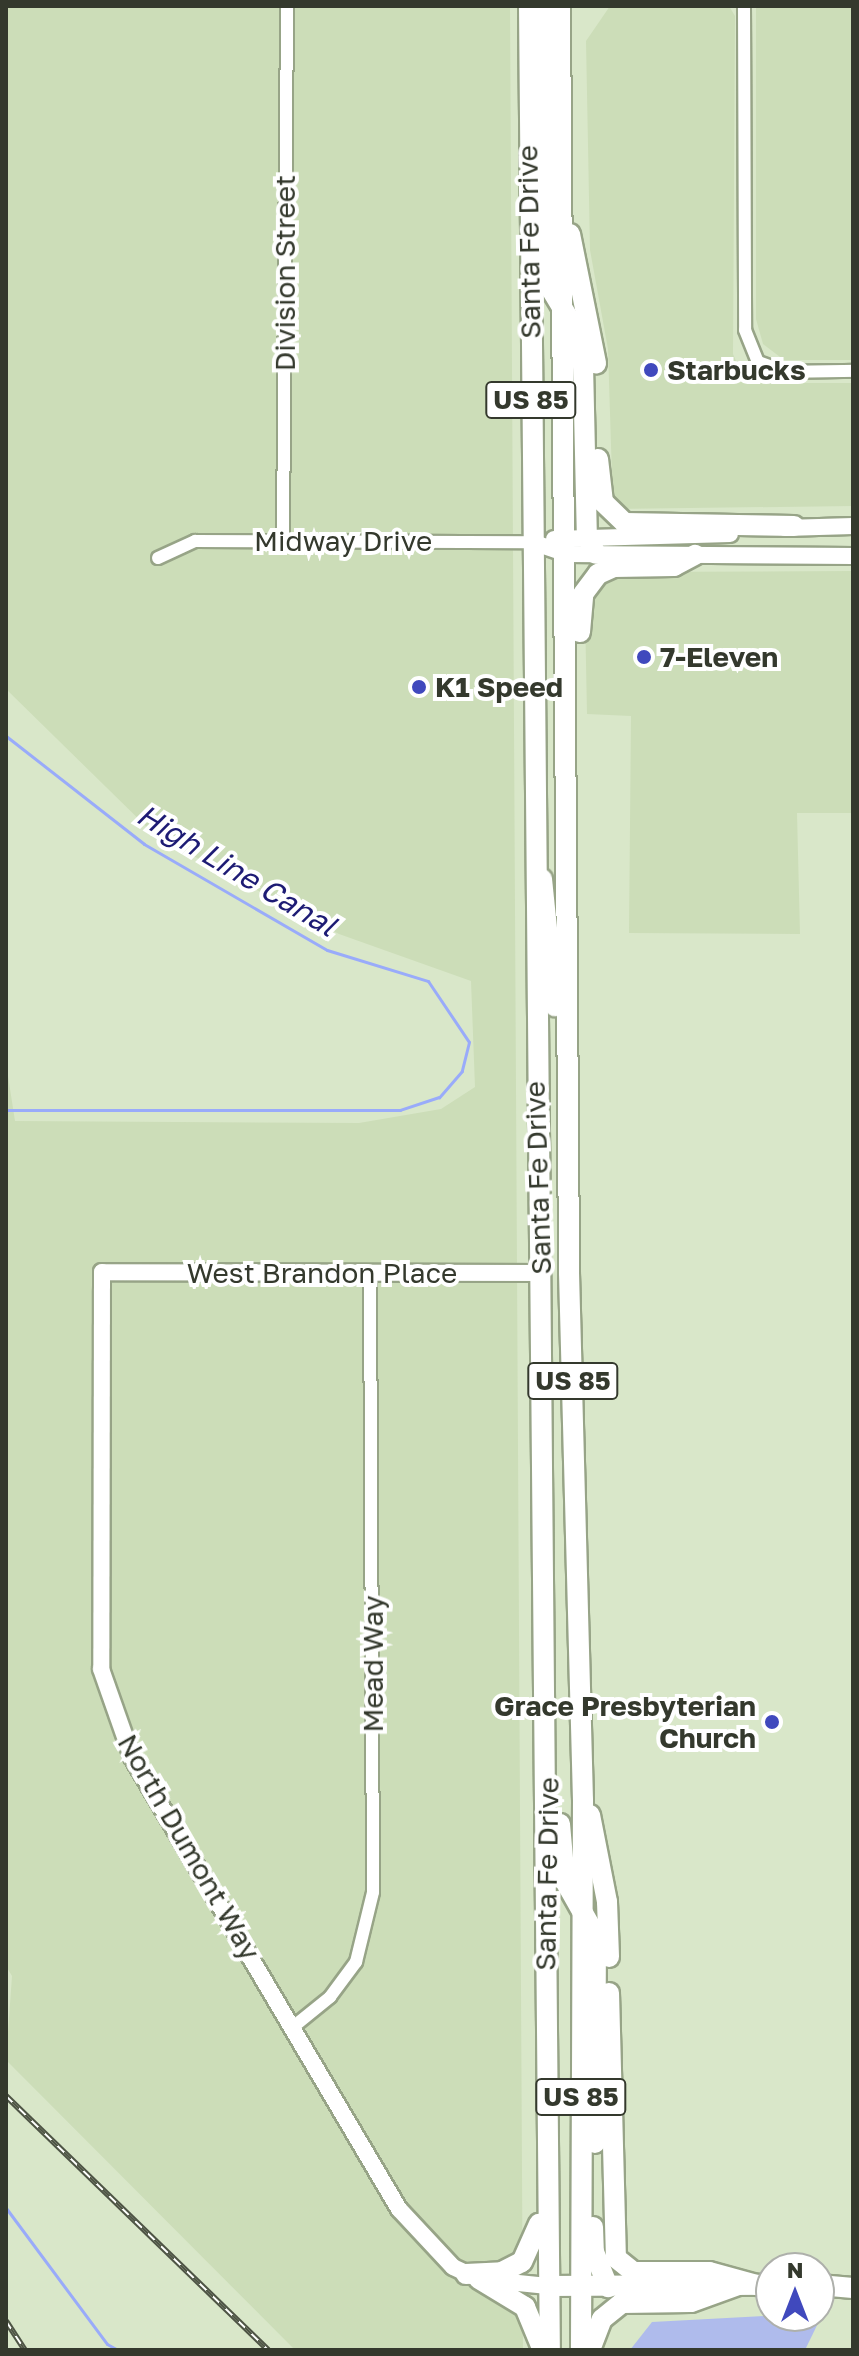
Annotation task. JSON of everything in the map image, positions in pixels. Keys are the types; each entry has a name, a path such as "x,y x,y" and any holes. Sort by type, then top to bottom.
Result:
{"main road":[{"name":"Santa Fe Drive","path":"529,6 534,847 545,1465 550,2350"},
{"path":"544,6 547,263 551,289 564,309"},
{"name":"Santa Fe Drive","path":"560,6 564,309 583,365 567,854 571,1339 583,1800 580,1907 581,2350"},
{"path":"562,220 575,244 596,356 599,482 610,514 625,523 794,526"},
{"path":"567,854 581,804 583,594 598,574 614,567 674,566 695,555"},
{"path":"534,847 548,905 556,1010 558,1322 571,1339"},
{"path":"545,1465 559,1529 560,1860 596,1936 593,2239 608,2287"},
{"path":"583,1800 593,1822 609,1936 615,2254 633,2272 709,2272 755,2285"},
{"path":"472,2276 502,2272 522,2262 534,2243 547,2193"},
{"path":"472,2276 525,2307 543,2350"},
{"path":"548,2286 755,2285"},
{"path":"590,2350 602,2319 622,2303 691,2302 755,2285"}],"street":[{"name":"Division Street","path":"283,539 287,6"},
{"path":"744,6 745,330 758,362 786,372 853,371"},
{"path":"579,545 766,534 794,526 853,526"},
{"name":"Midway Drive","path":"158,558 195,541 532,542"},
{"path":"532,542 695,555 853,556"},
{"name":"West Brandon Place","path":"102,1272 542,1273"},
{"name":"North Dumont Way","path":"102,1272 101,1669 111,1707 132,1757 399,2209 439,2256 472,2276"},
{"name":"Mead Way","path":"293,2027 330,1997 352,1969 368,1930 373,1892 370,1273"},
{"path":"472,2276 548,2286"}],"shaded area":[{"path":"6,6 510,6 523,2350 295,2350 6,2060 12,1976 6,1966 6,1063 15,1121 359,1123 441,1109 475,1087 471,981 339,934 156,836 6,689"},
{"path":"610,6 729,6 735,16 733,354 741,373 754,383 853,383 853,506 613,509 608,349 590,250 586,41"},
{"path":"756,6 853,6 853,360 784,360 763,344 756,319"},
{"path":"853,571 853,813 797,813 800,934 629,933 631,716 587,714 585,612 594,587 617,572"},
{"path":"755,2317 755,2332 814,2332 805,2350 630,2350 652,2322"}],"waterway":[{"name":"High Line Canal","path":"6,736 144,844 327,950 428,981 469,1042 462,1071 439,1097 400,1110 6,1110"},
{"name":"High Line Canal","path":"6,2208 107,2344 118,2350"}],"railway":[{"path":"6,2096 268,2350"},
{"path":"6,2321 25,2350"}],"place":[{"name":"Starbucks","path":"651,370"},
{"name":"7-Eleven","path":"644,657"},
{"name":"K1 Speed","path":"419,687"},
{"name":"Grace Presbyterian Church","path":"772,1722"}]}
